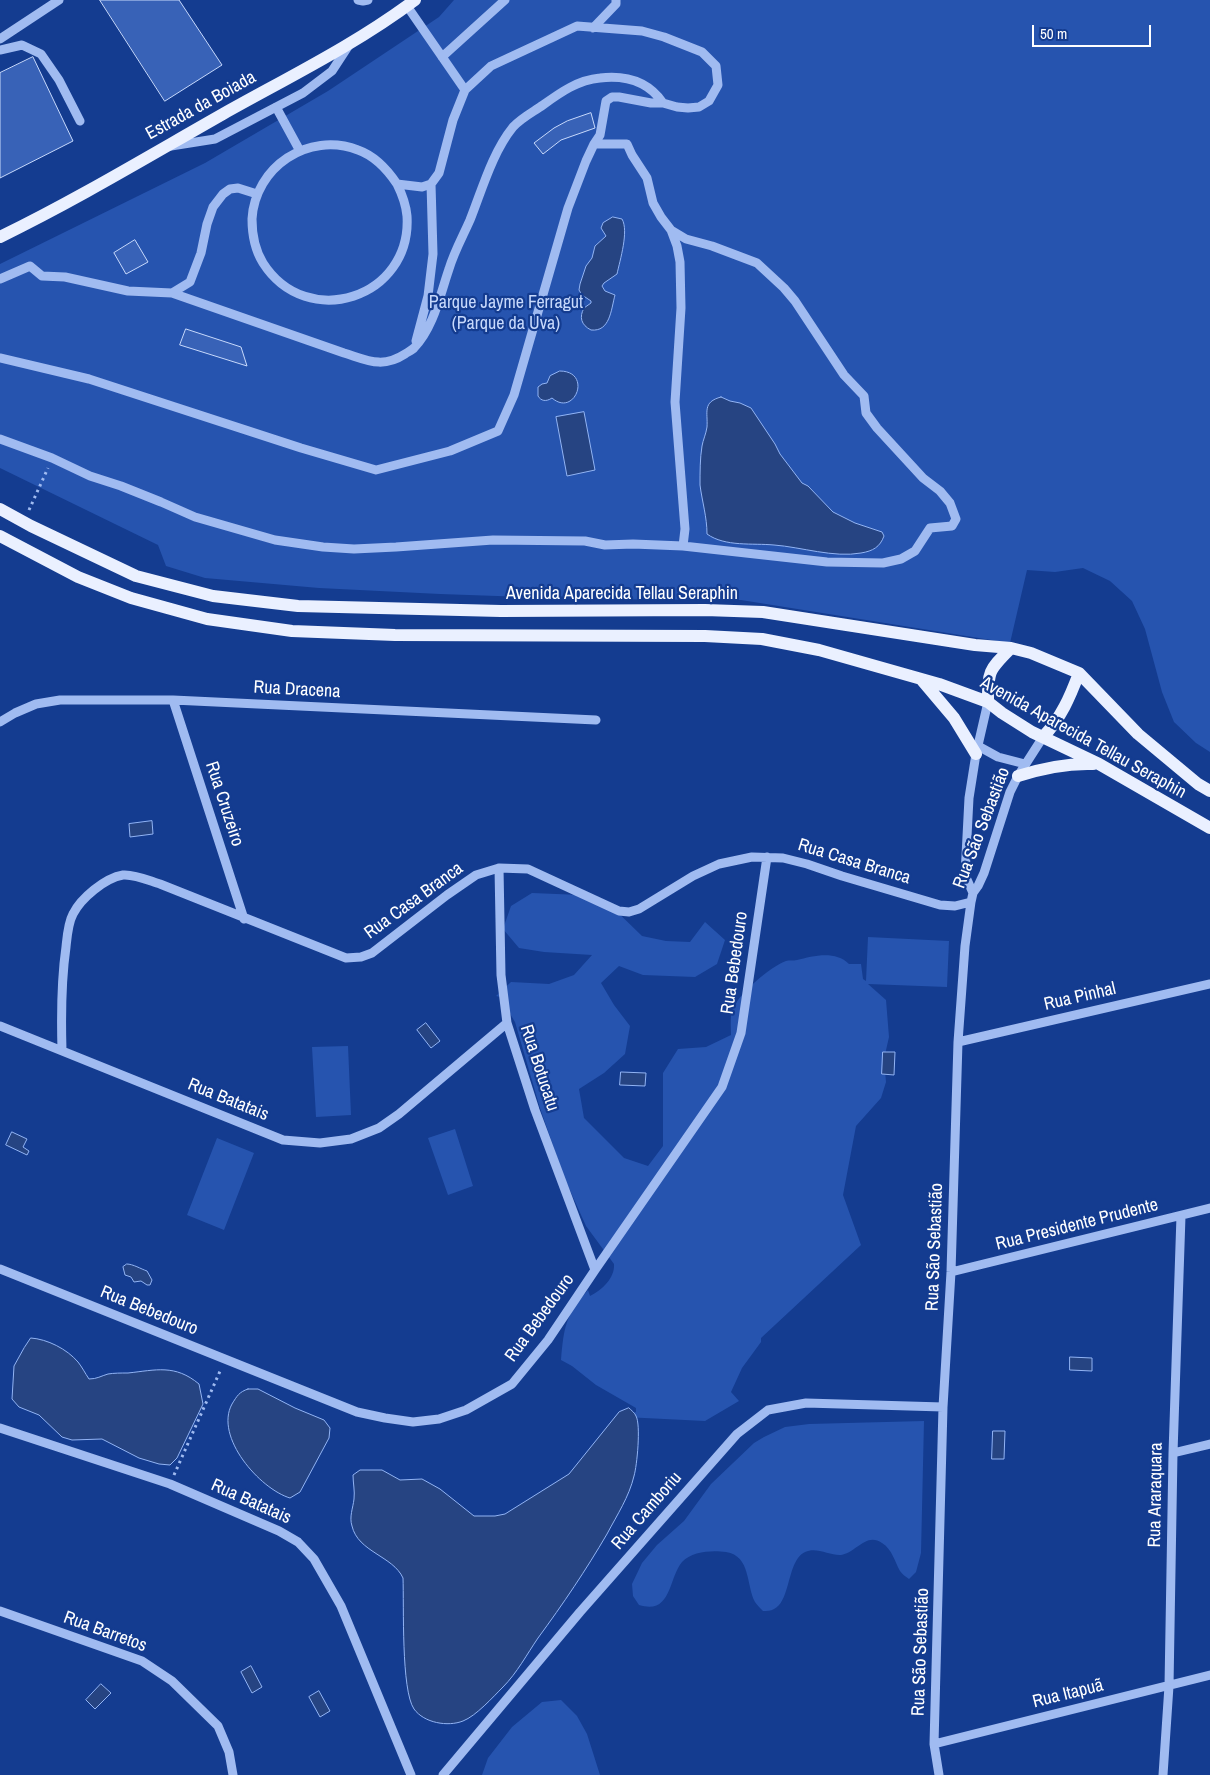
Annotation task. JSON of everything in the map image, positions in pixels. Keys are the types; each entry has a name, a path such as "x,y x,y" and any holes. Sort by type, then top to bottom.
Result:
{"main road":[{"name":"Estrada da Boiada","path":"0,236 350,43 411,3"},
{"name":"Avenida Aparecida Tellau Seraphin","path":"0,509 136,576 213,596 298,606 501,611 705,610 763,612 975,645 1012,648 1031,653 1079,673 1138,734 1198,784 1210,791"},
{"name":"Avenida Aparecida Tellau Seraphin","path":"0,536 78,577 131,598 207,619 292,631 395,636 706,636 762,640 819,650 921,679 988,702 1002,713 1043,737 1099,764 1210,828"},
{"path":"988,702 988,677 994,665 1012,648"},
{"path":"1043,737 1059,718 1079,673"},
{"path":"921,679 954,718 977,750"},
{"path":"1018,776 1050,766 1074,763 1099,764"}],"street":[{"path":"0,40 59,0"},
{"path":"358,0 368,0"},
{"path":"442,57 505,0"},
{"path":"593,28 616,4 616,0"},
{"path":"411,3 442,57 465,90"},
{"path":"2,357 89,379 376,470 450,452 498,431 514,395 568,208 594,144 600,135 606,101 612,97 663,103 677,107 699,106 709,101 718,85 716,66 710,58 692,47 642,31 577,26 491,66 465,90 453,120 439,173 431,184 422,187 397,184"},
{"path":"165,146 215,139 303,94 332,71 350,43"},
{"path":"0,50 22,45 42,54 80,121"},
{"path":"0,279 30,266 42,276 65,277 128,291 172,293 261,325 383,364 399,358 414,348 433,318 451,261 469,223 489,170 513,126 555,95 576,84 597,78 622,77 633,79 651,89 663,103"},
{"path":"276,107 300,151"},
{"path":"324,144 342,145 374,158 387,170 397,184 405,207 407,231 403,247 397,262 387,275 375,286 361,294 329,301 313,299 298,294 278,280 262,261 255,245 252,228 253,210 257,194 266,178 277,165 291,154 324,144"},
{"path":"594,144 627,144 647,178 653,203 671,230 677,246 680,262 680,308 675,402 685,530 683,546"},
{"path":"414,348 428,296 433,254 431,184"},
{"path":"172,293 190,282 201,253 210,215 222,194 230,188 238,188 257,194"},
{"path":"0,439 52,458 90,476 137,492 195,517 275,540 323,547 354,549 387,548 493,540 585,541 605,545 683,546 827,562 882,564 901,559 915,551 930,528 952,526 956,519 950,503 940,491 923,478 877,428 866,413 864,396 844,375 796,302 784,288 757,263 712,246 686,239 671,230"},
{"name":"Rua Dracena","path":"0,722 15,712 36,704 60,700 173,700 596,720"},
{"name":"Rua Cruzeiro","path":"173,700 244,919"},
{"path":"972,898 965,875 969,798 988,702"},
{"name":"Rua São Sebastião","path":"939,1775 934,1744 943,1407 951,1272 958,1042 965,946 972,898 984,873 1006,804 1018,776 1043,737"},
{"path":"977,750 1025,764"},
{"name":"Rua Casa Branca","path":"62,1050 60,1006 67,934 73,914 88,894 105,883 124,875 143,878 346,958 361,957 372,953 476,875 498,868 528,869 619,911 629,912 639,909 693,876 719,864 752,857 783,858 808,864 940,905 955,906 972,898"},
{"name":"Rua Bebedouro","path":"0,1269 357,1412 413,1422 439,1419 466,1410 512,1384 548,1340 722,1087 741,1033 767,857"},
{"name":"Rua Botucatu","path":"498,868 501,975 507,1023 538,1118 595,1270"},
{"name":"Rua Pinhal","path":"958,1042 1210,984"},
{"name":"Rua Batatais","path":"0,1026 283,1140 320,1143 351,1139 379,1128 399,1114 507,1023"},
{"name":"Rua Presidente Prudente","path":"951,1272 1210,1208"},
{"name":"Rua Araraquara","path":"1163,1775 1169,1686 1173,1453 1181,1216"},
{"name":"Rua Camboriu","path":"443,1775 580,1612 737,1434 768,1410 806,1403 943,1407"},
{"name":"Rua Batatais","path":"0,1428 170,1484 280,1531 298,1542 314,1559 341,1606 411,1775"},
{"path":"1173,1453 1210,1444"},
{"name":"Rua Barretos","path":"0,1611 142,1661 172,1681 218,1726 229,1752 232,1775"},
{"name":"Rua Itapuã","path":"934,1744 1210,1675"}],"path":[{"path":"24,522 52,458"},
{"path":"170,1484 225,1359"}],"green space":[{"name":"Parque Jayme Ferragut (Parque da Uva)","path":"454,0 1210,0 1210,752 1196,743 1174,722 1162,692 1145,629 1132,601 1110,581 1083,568 1055,572 1027,570 1010,643 741,600 583,599 440,594 319,588 205,578 166,566 158,545 0,468 0,264 205,163 328,91 439,17"},
{"path":"532,893 581,895 605,900 642,936 666,941 690,942 705,922 725,940 717,964 695,977 643,975 619,966 601,983 614,1005 630,1026 625,1054 604,1073 579,1089 584,1118 624,1158 648,1166 663,1146 663,1073 678,1049 706,1047 731,1035 731,1017 735,1005 763,975 786,961 824,955 837,957 849,964 861,964 863,979 866,981 868,937 949,941 947,987 868,984 886,1000 889,1037 884,1059 886,1082 881,1098 856,1126 843,1195 861,1245 761,1338 761,1342 742,1368 731,1392 739,1401 705,1421 624,1417 636,1412 636,1408 596,1385 572,1366 561,1360 565,1330 574,1307 588,1290 590,1296 607,1283 614,1269 614,1264 586,1226 564,1177 540,1108 515,1022 500,997 496,996 511,982 549,984 574,975 592,955 544,952 519,948 503,929 511,906"},
{"path":"348,1046 351,1115 316,1117 312,1047"},
{"path":"455,1129 473,1186 448,1195 428,1138"},
{"path":"217,1138 254,1153 224,1230 187,1215"},
{"path":"924,1421 921,1553 916,1572 909,1579 900,1571 891,1552 882,1543 871,1540 841,1555 813,1550 803,1553 795,1564 779,1606 770,1611 763,1611 755,1602 744,1565 740,1559 721,1551 697,1553 686,1558 677,1569 668,1594 658,1605 650,1607 639,1605 633,1596 632,1584 642,1563 657,1545 684,1521 711,1484 754,1443 785,1427 809,1424"},
{"path":"561,1700 577,1716 587,1734 600,1775 482,1775 488,1758 512,1727 542,1702"}],"shaded area":[{"path":"613,217 622,219 624,224 623,246 617,274 602,286 605,291 615,295 611,313 606,324 597,330 591,330 585,326 581,318 584,308 591,301 582,295 579,290 580,284 586,266 592,258 595,246 606,236 601,228 603,223"},
{"path":"560,371 570,373 576,378 577,392 573,398 568,402 560,403 552,398 541,399 538,396 538,387 547,383 550,376"},
{"path":"721,397 751,408 780,454 802,483 808,486 833,512 855,523 882,532 884,536 878,546 865,552 840,554 784,546 731,543 707,534 700,485 702,444 707,427 708,405"},
{"path":"584,412 595,470 567,476 556,417"},
{"path":"152,821 153,834 130,837 129,824"},
{"path":"426,1023 440,1041 431,1048 417,1030"},
{"path":"883,1052 895,1052 894,1075 882,1074"},
{"path":"621,1072 646,1073 645,1086 620,1085"},
{"path":"12,1132 27,1139 23,1147 29,1151 27,1155 6,1145"},
{"path":"127,1264 147,1271 152,1280 150,1285 141,1281 134,1282 131,1277 125,1275 123,1267"},
{"path":"31,1338 63,1349 78,1362 89,1379 110,1374 165,1370 182,1373 199,1384 203,1404 177,1458 170,1465 159,1464 139,1458 102,1439 72,1440 62,1437 39,1415 19,1407 12,1399 14,1366"},
{"path":"1070,1357 1092,1358 1092,1371 1070,1370"},
{"path":"248,1389 258,1389 324,1420 330,1428 329,1438 300,1492 290,1498 278,1493 254,1473 243,1460 229,1431 228,1417 232,1404 240,1393"},
{"path":"629,1408 635,1415 638,1428 638,1446 632,1484 622,1506 591,1561 522,1663 503,1687 479,1711 468,1719 457,1723 444,1724 430,1721 418,1714 410,1699 405,1666 403,1578 392,1564 368,1548 356,1535 351,1519 354,1496 353,1475 360,1470 382,1470 400,1480 422,1479 440,1489 474,1516 505,1514 569,1474 619,1412"},
{"path":"993,1431 1005,1431 1004,1459 992,1459"},
{"path":"251,1666 262,1687 252,1693 241,1672"},
{"path":"101,1684 111,1693 95,1709 86,1700"},
{"path":"319,1691 330,1711 320,1717 309,1697"}],"building":[{"path":"100,0 179,0 222,65 165,101"},
{"path":"33,57 73,141 0,178 0,73"},
{"path":"591,113 595,128 561,140 543,154 534,143 567,121"},
{"path":"135,240 148,262 126,274 114,253"},
{"path":"186,329 241,347 247,366 180,345"}]}
